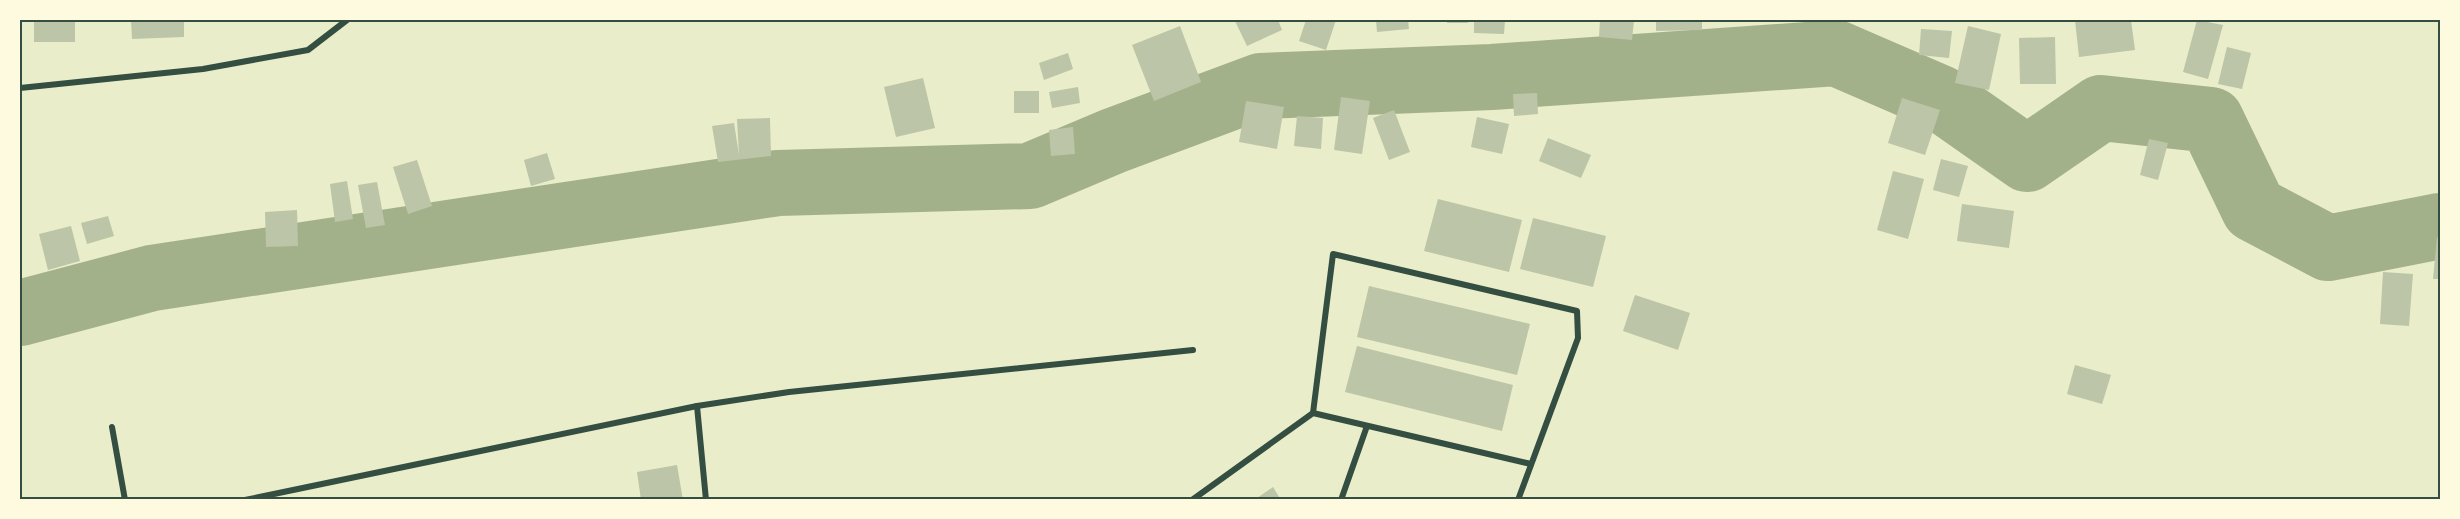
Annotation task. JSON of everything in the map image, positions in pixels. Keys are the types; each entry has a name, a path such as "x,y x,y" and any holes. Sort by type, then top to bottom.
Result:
{"street":[{"path":"20,88 203,69 308,50 347,20"},
{"path":"1192,500 1312,413 1333,254 1577,310 1578,338 1518,500"},
{"path":"245,500 697,406 789,392 1193,350"},
{"path":"697,406 706,500"},
{"path":"1312,413 1531,464"},
{"path":"1341,500 1367,426"},
{"path":"112,427 125,500"}],"building":[{"path":"34,20 75,20 75,42 34,42"},
{"path":"131,20 184,20 184,37 132,39"},
{"path":"1278,20 1282,30 1247,46 1235,21"},
{"path":"1306,20 1336,20 1326,50 1299,41"},
{"path":"1376,20 1408,20 1409,29 1377,32"},
{"path":"1447,20 1469,20 1468,23 1447,23"},
{"path":"1474,20 1505,20 1504,34 1474,33"},
{"path":"1600,20 1634,20 1632,40 1599,37"},
{"path":"1656,20 1702,20 1702,30 1656,31"},
{"path":"2075,20 2131,20 2135,50 2079,57"},
{"path":"2197,20 2223,25 2208,79 2183,72"},
{"path":"1180,26 1201,82 1154,101 1132,45"},
{"path":"1968,26 2001,34 1989,90 1955,83"},
{"path":"1921,29 1952,31 1949,58 1919,55"},
{"path":"2055,37 2056,84 2020,84 2019,38"},
{"path":"2227,47 2251,53 2242,89 2218,84"},
{"path":"1068,53 1073,69 1044,80 1039,63"},
{"path":"923,78 935,128 896,137 884,87"},
{"path":"1078,87 1080,103 1052,108 1049,92"},
{"path":"1014,91 1039,91 1039,113 1014,113"},
{"path":"1537,93 1538,114 1514,116 1513,94"},
{"path":"1341,97 1370,101 1362,154 1334,150"},
{"path":"1902,98 1940,110 1925,155 1888,143"},
{"path":"1246,101 1284,107 1277,149 1239,142"},
{"path":"1394,110 1410,152 1389,160 1373,118"},
{"path":"1297,116 1323,118 1321,149 1294,146"},
{"path":"1477,117 1509,124 1502,154 1471,147"},
{"path":"770,118 771,156 718,162 712,126 734,123 739,155 737,119"},
{"path":"1073,127 1075,154 1051,156 1049,130"},
{"path":"1548,138 1591,155 1581,178 1539,161"},
{"path":"2149,139 2168,143 2158,180 2140,175"},
{"path":"547,153 555,179 531,186 524,160"},
{"path":"1941,159 1968,166 1959,197 1933,190"},
{"path":"417,160 432,206 408,214 393,167"},
{"path":"1893,171 1924,179 1908,239 1877,230"},
{"path":"347,181 353,219 335,222 330,184"},
{"path":"377,182 385,225 366,228 358,185"},
{"path":"1438,199 1522,220 1509,272 1424,251"},
{"path":"1962,204 2014,211 2009,248 1957,241"},
{"path":"297,210 298,246 266,247 265,212"},
{"path":"108,216 114,236 87,244 81,223"},
{"path":"1533,218 1606,236 1593,287 1520,269"},
{"path":"71,226 80,261 48,270 39,234"},
{"path":"2437,237 2440,238 2440,279 2433,279"},
{"path":"2383,272 2413,274 2409,326 2380,324"},
{"path":"1369,286 1530,324 1517,375 1357,337"},
{"path":"1635,295 1690,313 1678,350 1623,331"},
{"path":"1357,346 1513,385 1502,431 1345,392"},
{"path":"2075,365 2111,375 2102,404 2067,394"},
{"path":"677,465 683,500 641,500 637,472"},
{"path":"1273,487 1281,500 1254,500"}],"waterway":[{"path":"20,313 152,278 778,183 1030,176 1113,141 1261,86 1492,77 1836,53 1940,98 2027,159 2101,108 2211,120 2254,209 2328,248 2440,226"}]}
